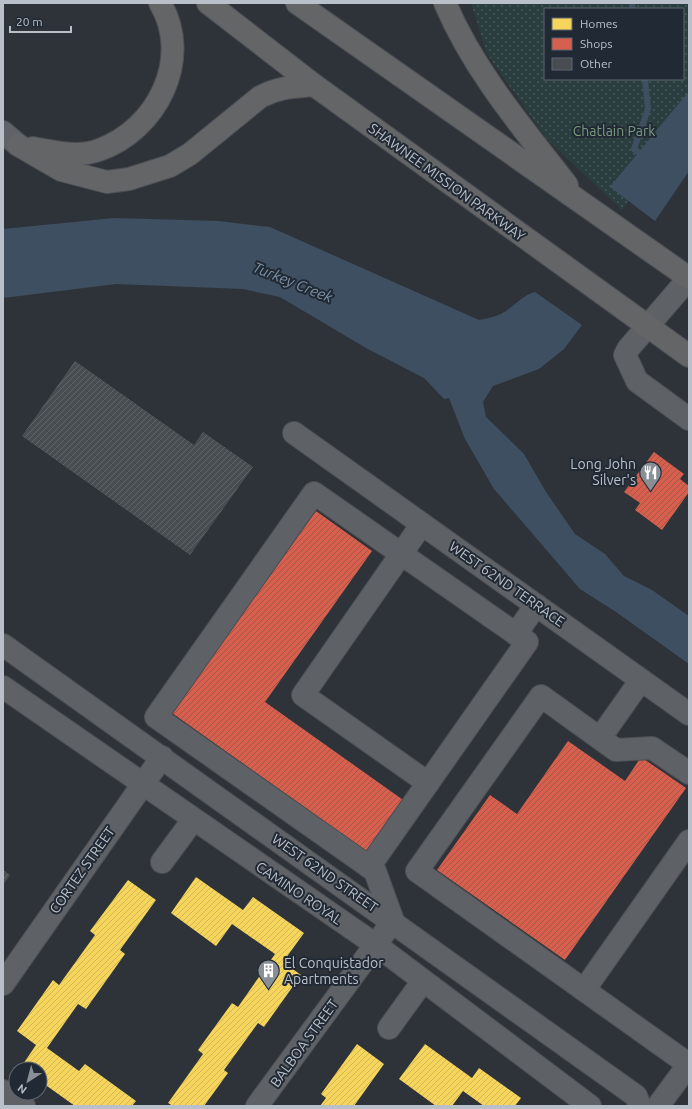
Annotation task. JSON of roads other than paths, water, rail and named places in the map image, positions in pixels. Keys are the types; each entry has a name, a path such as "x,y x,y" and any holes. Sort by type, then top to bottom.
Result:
{"highway":[{"path":"10,138 70,155 99,150 126,135 138,126 159,99 171,71 173,40 169,24 160,3"},
{"name":"SHAWNEE MISSION PARKWAY","path":"208,3 314,86 689,356"},
{"path":"297,3 689,278"},
{"path":"446,3 454,24 491,87 581,203"},
{"path":"10,138 61,170 107,182 129,179 170,166 190,154 260,97 271,91 278,88 314,86"}],"street":[{"path":"689,278 628,349 625,355 630,369 637,381 689,419"},
{"name":"WEST 62ND TERRACE","path":"294,433 689,714"},
{"path":"370,867 527,642 314,493 156,717 375,871 393,921"},
{"path":"422,524 303,695 428,783"},
{"path":"516,634 536,605"},
{"name":"WEST 62ND STREET","path":"3,645 162,756 636,1096 640,1106"},
{"path":"600,738 641,680"},
{"name":"CAMINO ROYAL","path":"3,687 193,820 376,945 583,1104"},
{"path":"658,1106 689,1064 417,871 541,696 616,750 652,748 689,773"},
{"name":"CORTEZ STREET","path":"3,984 162,756"},
{"path":"162,862 193,820"},
{"path":"584,990 689,841"},
{"name":"BALBOA STREET","path":"257,1106 393,921"},
{"path":"389,1028 423,981"},
{"path":"583,1104 602,1072"},
{"path":"3,1091 24,1106"}],"water":[{"path":"689,91 689,171 655,221 610,187"},
{"name":"Turkey Creek","path":"114,218 218,221 270,227 479,320 501,314 526,296 535,292 582,325 564,349 539,369 493,386 483,402 486,417 524,454 546,492 575,534 605,554 624,576 652,590 689,616 689,664 616,612 580,589 494,489 465,439 449,398 444,399 424,378 366,348 280,297 243,289 116,284 3,298 3,229"}],"waterway":[{"path":"632,3 633,8"},
{"path":"645,80 648,109 634,149 645,157"}],"place":[{"name":"Long John Silver's","path":"651,492"},
{"name":"El Conquistador Apartments","path":"269,990"}],"park label":[{"name":"Chatlain Park","path":"614,131"}]}
